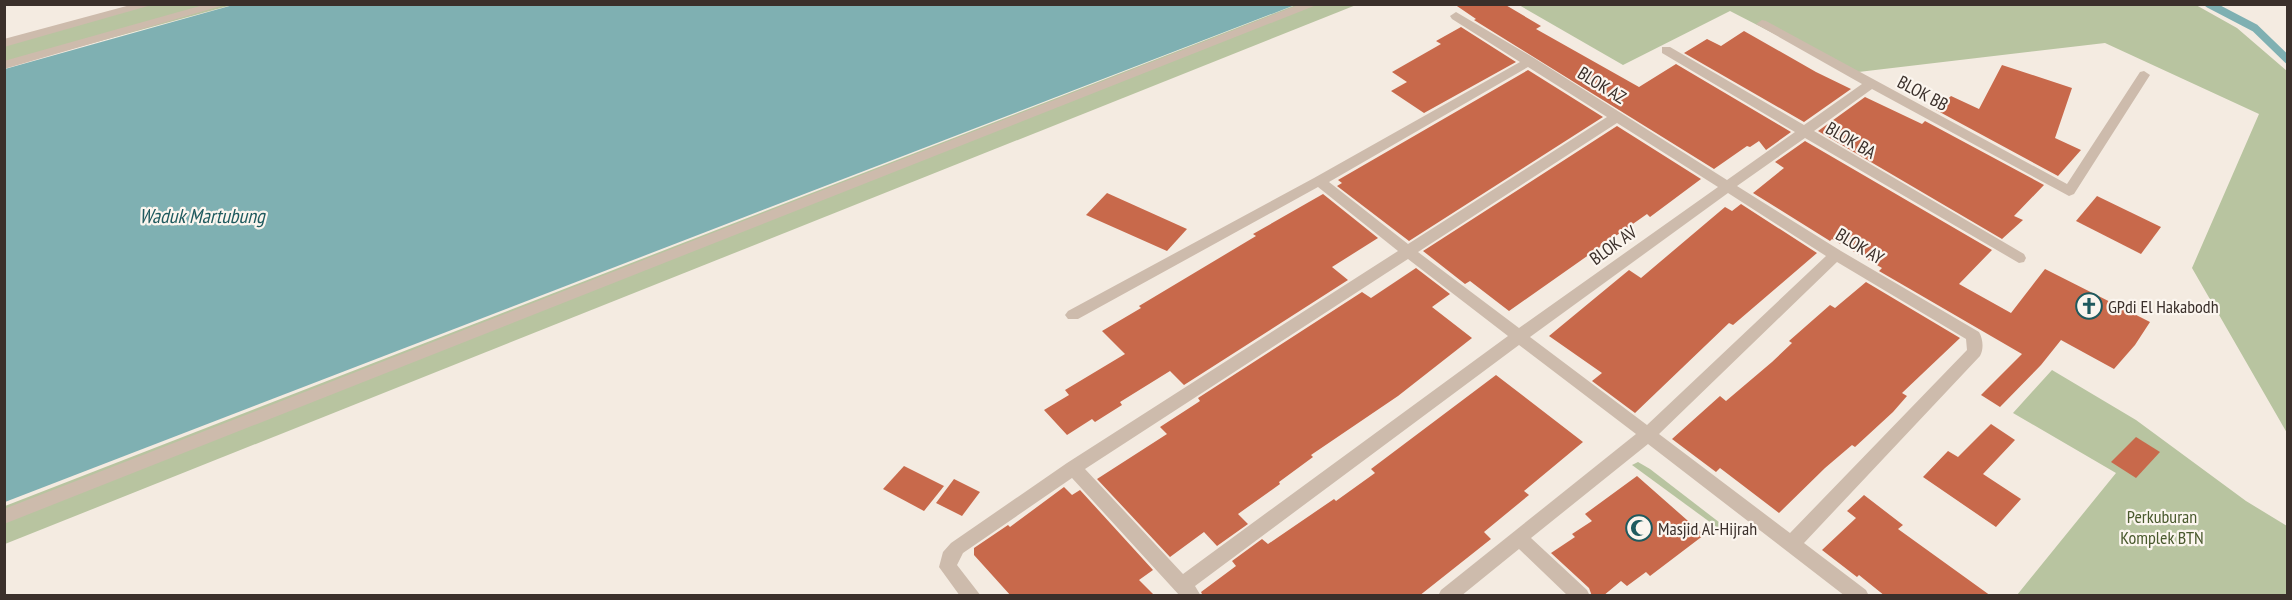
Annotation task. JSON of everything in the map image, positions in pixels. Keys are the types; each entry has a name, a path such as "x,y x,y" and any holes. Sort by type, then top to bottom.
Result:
{"street":[{"path":"4,43 149,4"},
{"path":"4,65 222,4"},
{"path":"4,517 1313,4"},
{"name":"BLOK AZ","path":"1456,16 1728,187"},
{"name":"BLOK BB","path":"1762,24 2069,191 2144,75"},
{"name":"BLOK BA","path":"1666,50 2019,258"},
{"path":"1073,315 1319,181 1530,61"},
{"name":"BLOK AV","path":"1187,590 1520,336 1870,84"},
{"path":"972,596 948,567 949,558 953,553 1073,468 1618,116"},
{"path":"1319,181 1407,252 1860,596"},
{"name":"BLOK AY","path":"1728,187 1836,255 1974,336 1975,352 1792,543"},
{"path":"1447,596 1648,434 1836,255"},
{"path":"1073,468 1187,590"},
{"path":"1519,537 1581,596"}],"green space":[{"path":"148,5 232,5 5,67 5,45"},
{"path":"1296,5 1356,5 5,544 5,506"},
{"path":"1519,5 2196,5 2237,28 2287,71 2287,433 2192,268 2259,114 2105,43 1850,73 1730,11 1623,65"},
{"name":"Perkuburan Komplek BTN","path":"2052,370 2136,420 2246,501 2287,526 2287,595 2017,595 2116,473 2013,413"},
{"path":"1638,462 1737,536 1733,539 1632,465"}],"water":[{"name":"Waduk Martubung","path":"233,5 1295,5 5,502 5,69"}],"building":[{"path":"1454,4 1504,4 1541,26 1536,29 1639,87 1676,64 1791,132 1766,150 1759,141 1750,147 1747,146 1714,169 1474,20 1476,19"},
{"path":"1461,27 1516,62 1424,113 1391,91 1407,82 1392,72 1441,44 1436,41"},
{"path":"1744,31 1851,89 1804,122 1684,53 1707,39 1721,46"},
{"path":"2002,65 2072,88 2055,138 2081,150 2058,176 1936,110 1951,96 1979,109"},
{"path":"1528,70 1603,117 1409,241 1337,186 1342,183 1338,180"},
{"path":"1865,97 1922,124 1925,121 2044,185 2014,216 2023,220 2002,239 1818,131"},
{"path":"1617,126 1701,179 1650,217 1647,214 1509,311 1470,281 1465,284 1423,251"},
{"path":"1805,141 1992,250 1959,284 2011,313 2045,269 2150,322 2135,345 2114,369 2061,340 2041,365 2000,407 1981,395 2022,354 1879,271 1882,268 1832,239 1830,241 1753,193 1784,168 1775,162"},
{"path":"1107,193 1187,229 1167,251 1086,215"},
{"path":"1323,194 1378,238 1332,267 1348,280 1184,385 1170,371 1120,402 1122,405 1095,422 1092,419 1067,435 1044,410 1069,395 1065,390 1125,354 1102,331 1141,308 1139,306 1256,236 1253,234"},
{"path":"2097,196 2161,227 2141,254 2076,221"},
{"path":"1741,204 1817,253 1733,325 1729,323 1635,413 1592,381 1602,373 1549,336 1629,270 1641,278 1725,207 1732,211"},
{"path":"1416,268 1450,294 1432,307 1472,338 1398,396 1311,455 1313,457 1279,482 1280,484 1238,514 1248,524 1217,546 1204,532 1170,557 1097,479 1167,434 1160,427 1200,401 1198,398 1362,292 1371,298"},
{"path":"1866,282 1960,338 1902,393 1907,396 1893,412 1855,447 1852,445 1825,468 1779,513 1720,468 1716,472 1672,439 1720,396 1726,401 1772,362 1792,343 1789,341 1830,305 1835,308"},
{"path":"1496,375 1583,442 1524,491 1529,495 1484,532 1491,539 1419,596 1203,596 1201,592 1236,566 1232,561 1262,539 1268,544 1334,499 1336,501 1375,473 1371,469"},
{"path":"1991,424 2015,440 1983,474 2021,499 1996,527 1923,477 1948,451 1958,457"},
{"path":"2136,437 2160,452 2136,478 2111,462"},
{"path":"904,466 944,486 924,511 883,489"},
{"name":"Masjid Al-Hijrah","path":"1637,476 1704,535 1650,576 1646,572 1627,586 1621,581 1603,596 1592,596 1589,588 1551,553 1575,537 1572,534 1592,521 1585,514"},
{"path":"954,479 980,492 962,516 936,503"},
{"path":"1064,487 1072,495 1080,490 1153,570 1139,580 1155,596 1011,596 974,555 974,548 1008,525 1010,527"},
{"path":"1864,495 1903,525 1898,529 1991,596 1885,596 1822,550 1856,518 1847,511"}],"waterway":[{"path":"2209,4 2255,28 2288,60"}],"place":[{"name":"GPdi El Hakabodh","path":"2089,306"},
{"name":"Masjid Al-Hijrah","path":"1639,528"}]}
